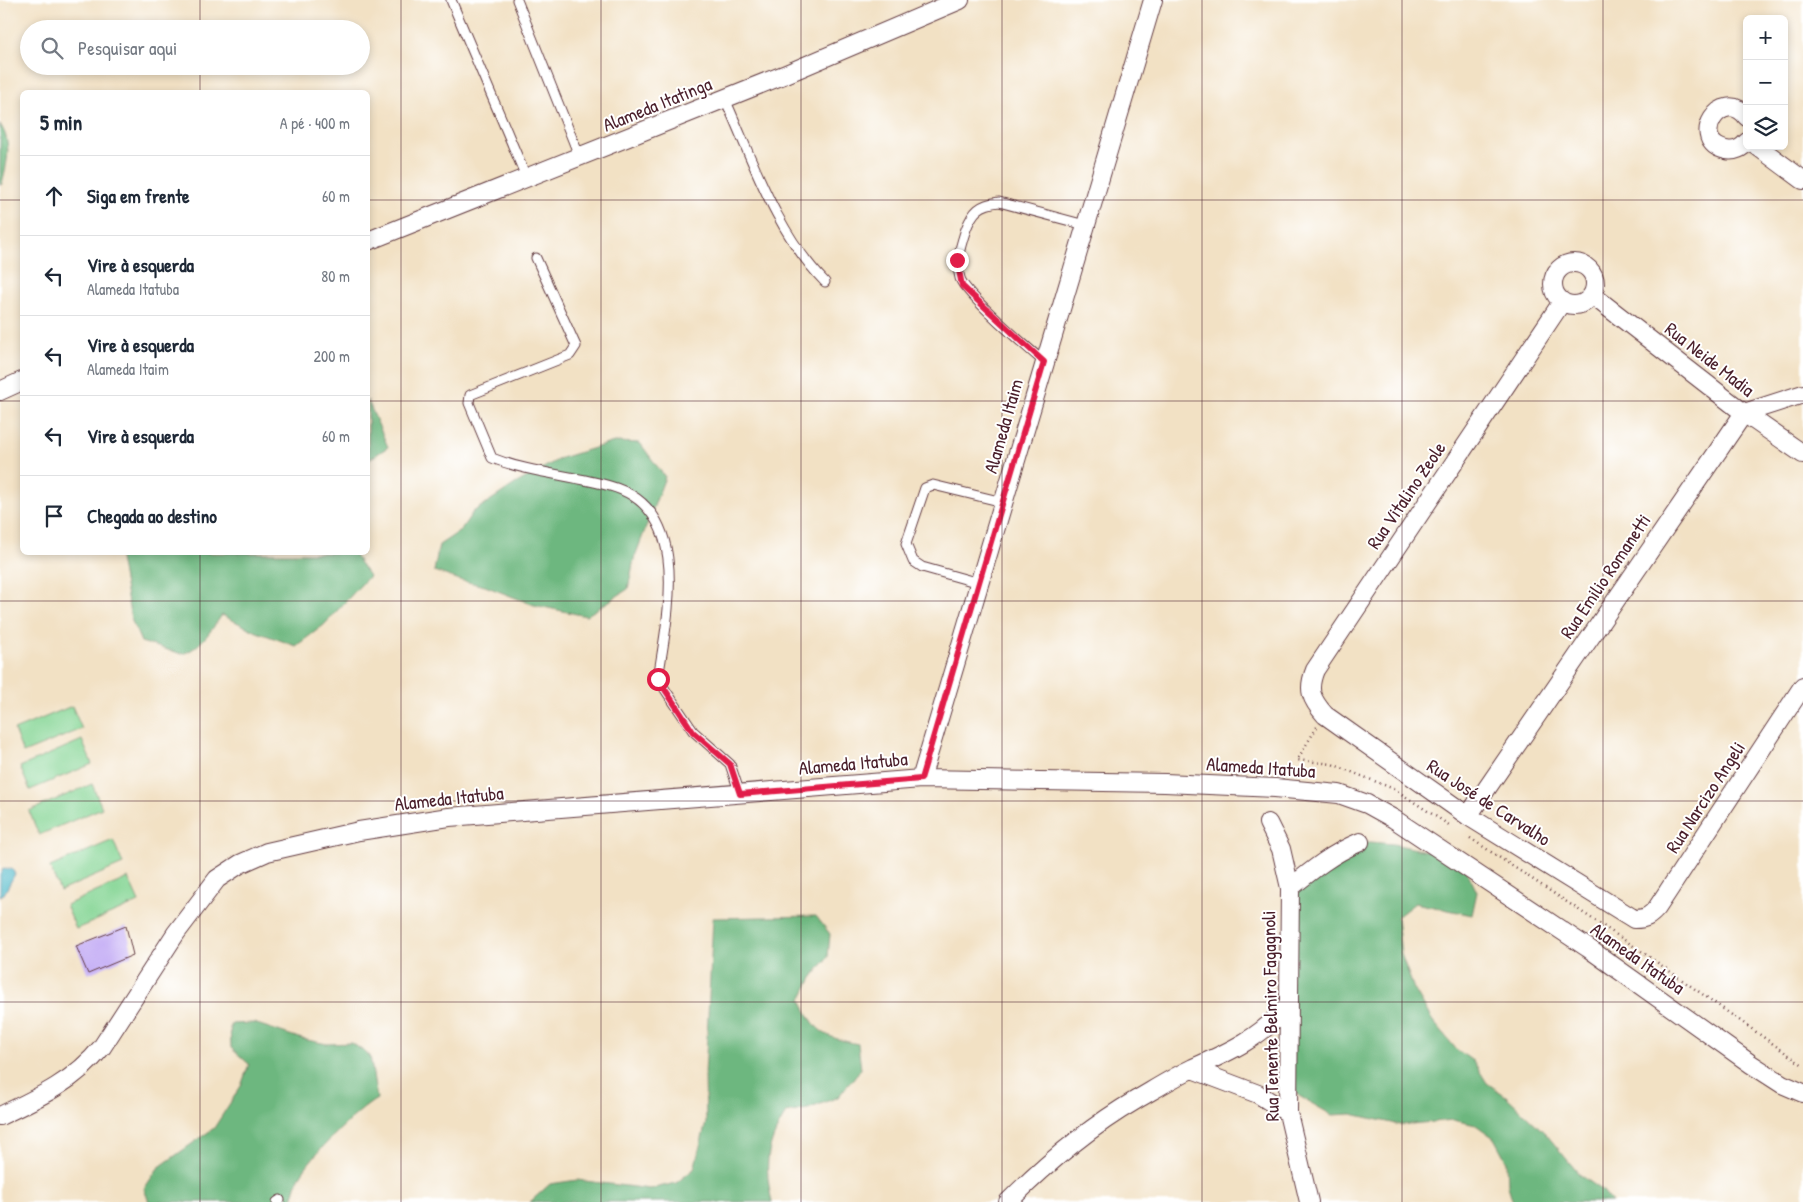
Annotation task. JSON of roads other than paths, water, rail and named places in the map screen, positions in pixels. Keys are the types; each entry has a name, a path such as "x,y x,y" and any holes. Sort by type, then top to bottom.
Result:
{"street":[{"name":"Alameda Itatinga","path":"370,240 725,99 960,0"},
{"name":"Alameda Itaim","path":"921,779 1084,225 1153,0"},
{"path":"1743,112 1739,109 1725,108 1713,116 1708,129 1713,142 1724,150 1738,149 1743,145"},
{"path":"1762,150 1803,180"},
{"path":"1576,262 1589,268 1595,281 1592,295 1582,304 1575,306 1562,302 1553,291 1552,284 1557,270 1569,263 1576,262"},
{"name":"Rua Neide Madia","path":"1592,295 1744,413 1803,454"},
{"name":"Rua Vitalino Zeole","path":"1325,715 1311,696 1309,684 1315,670 1562,302"},
{"path":"0,391 20,382"},
{"path":"1744,413 1803,394"},
{"name":"Rua Emilio Romanetti","path":"1463,823 1707,463 1744,413"},
{"name":"Rua Narcizo Angeli","path":"1634,919 1649,917 1657,908 1803,686"},
{"name":"Rua José de Carvalho","path":"1325,715 1463,823 1634,919"},
{"name":"Alameda Itatuba","path":"0,1116 45,1094 90,1062 102,1048 176,933 217,880 240,864 267,852 359,831 449,817 921,779 1241,786 1339,794 1367,804 1394,819 1588,948 1751,1064 1782,1084 1803,1093"},
{"name":"Rua Tenente Belmiro Fagagnoli","path":"1268,822 1281,849 1290,888 1287,1006 1288,1113 1310,1202"},
{"name":"Rua Tenente Belmiro Fagagnoli","path":"1290,888 1315,867 1343,849 1360,842"},
{"path":"1008,1202 1050,1161 1092,1128 1192,1069 1258,1036 1274,1023 1287,1006"},
{"path":"1192,1069 1258,1094 1288,1113"}],"lane":[{"path":"451,0 527,179"},
{"path":"517,0 580,158"},
{"path":"725,99 784,229 804,262 824,282"},
{"path":"1044,362 962,286 957,260 961,245 975,211 985,204 999,202 1084,225"},
{"path":"536,258 576,346 570,355 470,395 470,403 492,458 511,466 612,486 640,500 659,523 669,556 671,586 658,679 693,732 730,764 740,794"},
{"path":"979,584 922,568 913,561 906,544 925,488 934,485 1003,502"}],"water":[{"path":"3,869 12,869 15,874 4,894 0,896 0,875"}]}
